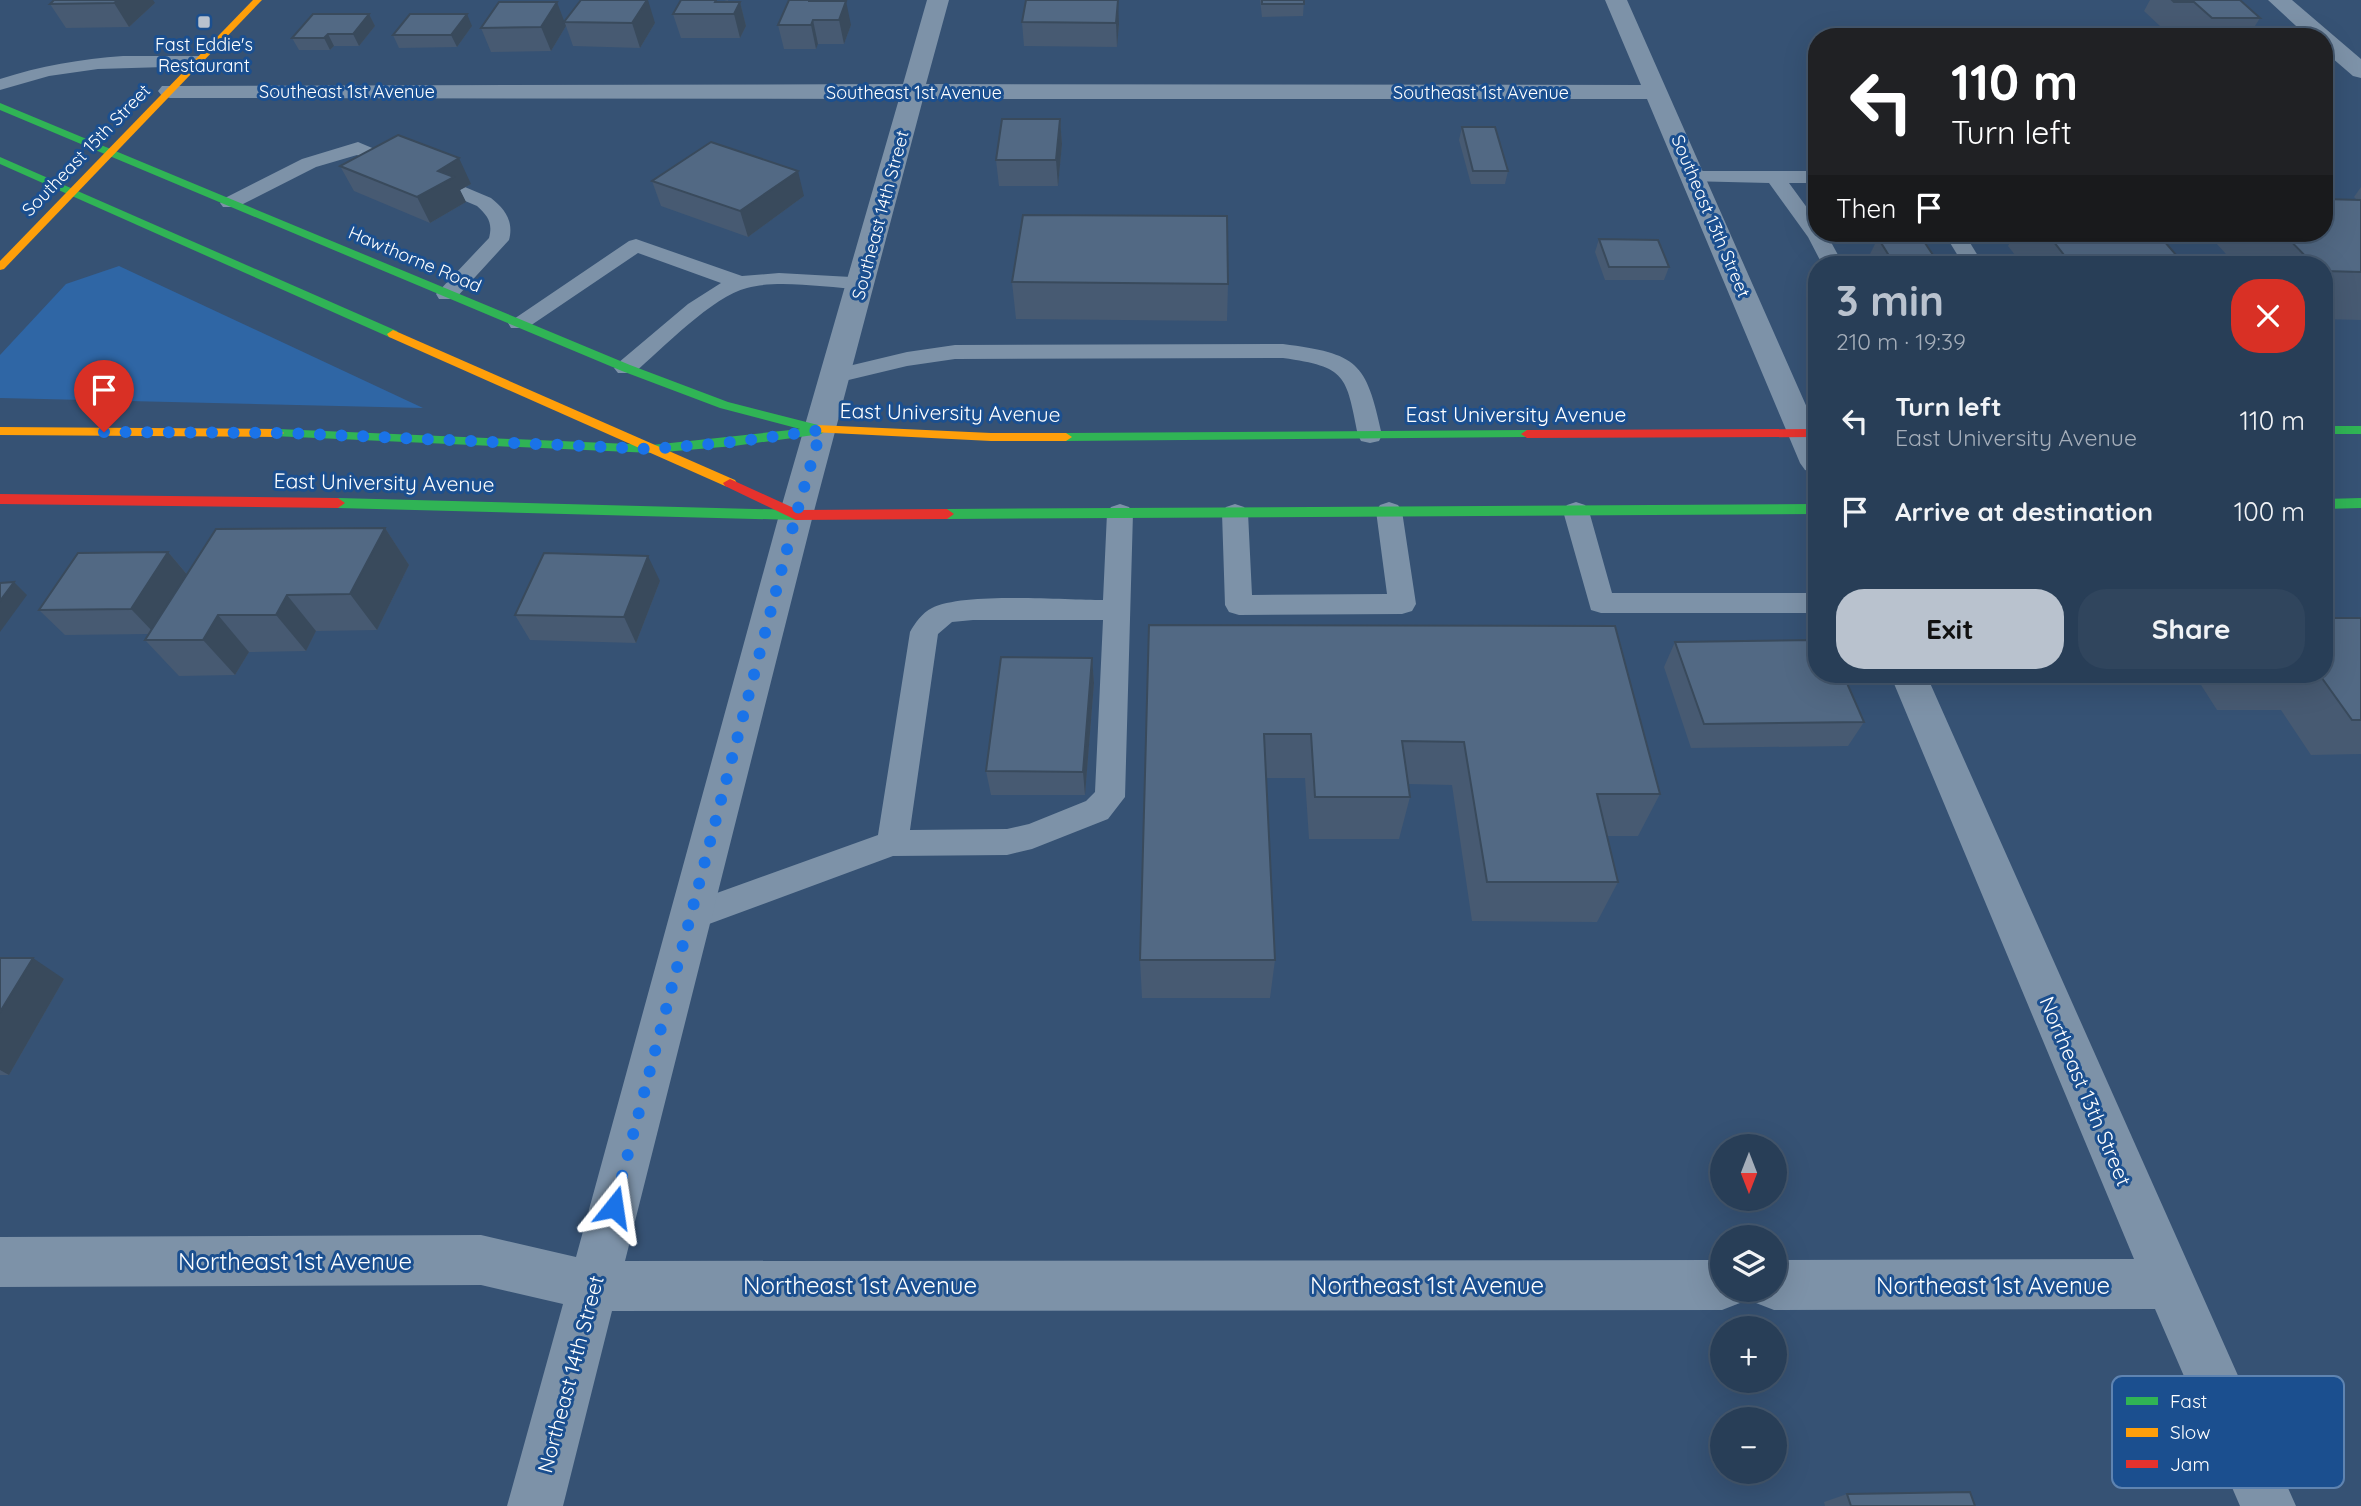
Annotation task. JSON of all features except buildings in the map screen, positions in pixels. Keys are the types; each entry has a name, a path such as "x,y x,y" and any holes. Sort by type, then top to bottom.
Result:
{"main road":[{"name":"Southeast 15th Street","path":"0,267 258,0"},
{"name":"Hawthorne Road","path":"0,106 626,368 724,405 821,430"},
{"path":"0,160 796,515"},
{"path":"2333,430 2361,429"},
{"name":"East University Avenue","path":"0,431 287,433 652,449 734,442 821,430 991,437 1808,433"},
{"name":"East University Avenue","path":"0,499 517,505 796,515 1808,509"},
{"path":"2333,504 2361,503"}],"street":[{"name":"Southeast 14th Street","path":"821,430 938,0"},
{"name":"Southeast 13th Street","path":"1616,0 1808,429"},
{"path":"2279,0 2311,28"},
{"path":"2333,47 2361,71"},
{"name":"Southeast 1st Avenue","path":"170,91 1658,92"},
{"name":"Northeast 14th Street","path":"535,1506 796,515 821,430"},
{"name":"Northeast 13th Street","path":"1912,683 2211,1376"},
{"name":"Northeast 1st Avenue","path":"0,1262 481,1260 593,1286 1710,1285"},
{"name":"Northeast 1st Avenue","path":"1787,1285 2170,1284"},
{"name":"Northeast 13th Street","path":"2261,1488 2269,1506"}],"lane":[{"path":"0,85 39,73 80,65 157,60 199,61"},
{"path":"230,203 309,163 358,148 470,195 495,210 501,221 499,240 447,293"},
{"path":"1694,177 1808,177"},
{"path":"1775,178 1808,223"},
{"path":"519,323 636,245 739,282"},
{"path":"626,368 719,293 739,282 757,280 861,283"},
{"path":"836,376 907,359 955,352 1283,351 1319,355 1347,367 1360,384 1370,435"},
{"path":"1576,511 1601,603 1808,603"},
{"path":"1235,513 1239,605 1402,604 1388,512"},
{"path":"690,917 892,843 1007,842 1097,810 1110,797 1120,513"},
{"path":"892,843 924,632 934,618 949,612 973,610 1117,610"}],"shaded area":[{"path":"119,266 423,408 0,398 0,355 66,284"}],"traffic: fast":[{"path":"0,106 626,368 724,405 817,429"},
{"path":"0,160 393,334"},
{"path":"278,433 652,449 734,442 821,430"},
{"path":"2333,430 2361,430"},
{"path":"1066,437 1527,434"},
{"path":"338,503 796,515"},
{"path":"2333,504 2361,503"},
{"path":"947,514 1808,509"}],"traffic: slow":[{"path":"0,267 258,0"},
{"path":"393,334 730,483"},
{"path":"817,429 991,437 1066,437"},
{"path":"0,431 278,433"}],"traffic: jam":[{"path":"1527,434 1808,433"},
{"path":"730,483 796,515 947,514"},
{"path":"0,499 338,503"}],"place":[{"name":"Fast Eddie's Restaurant","path":"204,22"}],"route":[{"path":"104,432 287,433 652,449 734,442 821,430 796,515 614,1207"}]}
